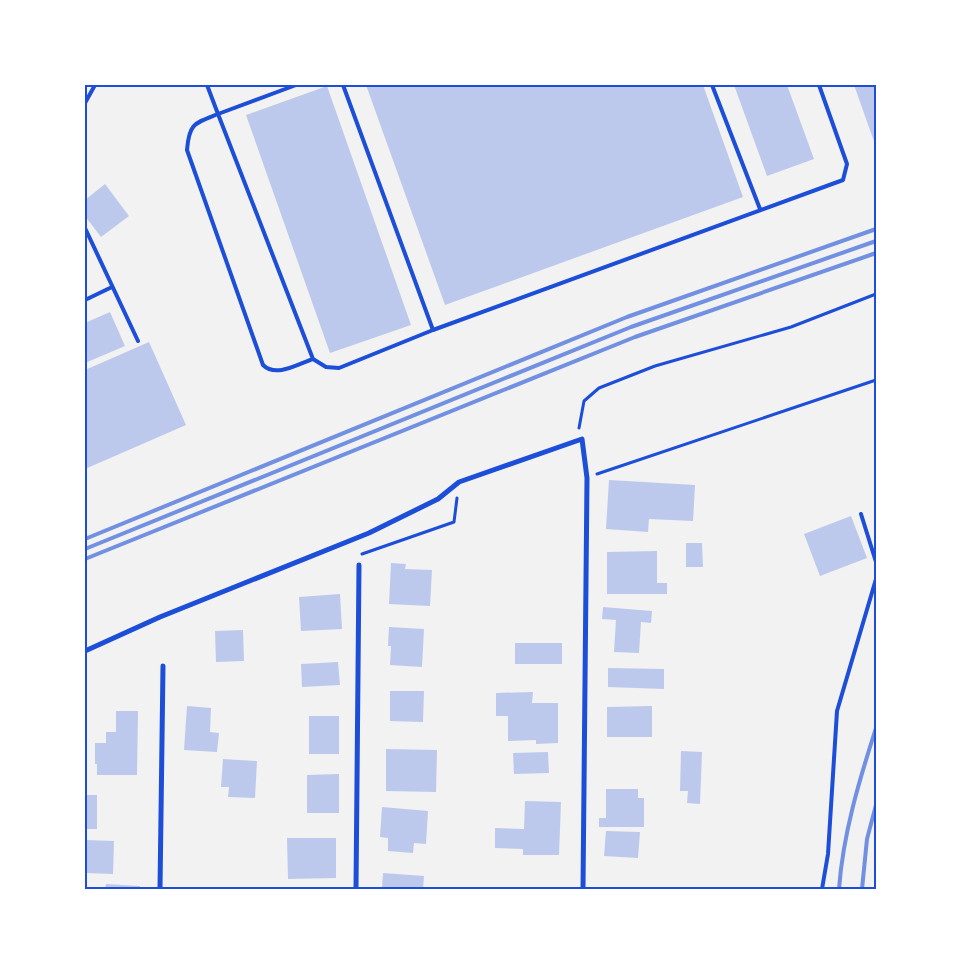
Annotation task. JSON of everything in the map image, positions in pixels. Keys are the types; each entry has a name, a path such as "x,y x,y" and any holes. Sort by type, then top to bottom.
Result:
{"street":[{"path":"85,650 160,617 369,532 438,499 459,482 582,439 587,478 583,889"},
{"path":"356,889 359,565"},
{"path":"160,889 163,666"}],"lane":[{"path":"85,103 95,85"},
{"path":"207,85 313,359 326,367 339,368 432,330 843,180 847,164 820,85"},
{"path":"296,85 198,122 188,134 187,150 263,365 268,370 277,372 313,359"},
{"path":"343,85 432,330"},
{"path":"712,85 760,209"},
{"path":"85,228 138,341"},
{"path":"85,300 112,287"},
{"path":"861,514 876,562"},
{"path":"822,889 828,854 837,711 876,579"}],"path":[{"path":"582,439 579,429 584,401 600,388 655,366 791,327 876,294"},
{"path":"587,478 876,380"},
{"path":"359,554 454,522 459,482"}],"building":[{"path":"366,85 703,85 743,197 445,305"},
{"path":"734,85 787,85 814,159 767,176"},
{"path":"854,85 876,85 876,147"},
{"path":"327,86 411,325 330,353 246,115"},
{"path":"105,184 129,216 101,237 85,216 85,200"},
{"path":"110,312 125,346 85,363 85,323"},
{"path":"149,342 186,425 85,469 85,370"},
{"path":"609,480 695,485 693,521 649,519 648,532 606,529"},
{"path":"851,516 867,558 820,576 804,534"},
{"path":"686,543 702,543 703,567 686,567"},
{"path":"657,551 657,583 667,583 667,594 607,594 607,552"},
{"path":"391,563 406,564 405,569 432,570 430,606 389,604"},
{"path":"340,594 342,629 301,631 299,597"},
{"path":"603,607 652,611 651,623 641,622 639,653 614,652 616,620 602,619"},
{"path":"389,627 424,629 422,667 390,665"},
{"path":"243,630 244,661 216,662 215,631"},
{"path":"515,643 562,643 562,664 515,664"},
{"path":"338,662 340,685 302,687 301,664"},
{"path":"608,668 664,669 664,689 608,687"},
{"path":"390,691 424,691 423,722 390,721"},
{"path":"533,692 532,703 558,703 558,743 536,744 536,740 508,741 508,716 496,716 496,693"},
{"path":"187,706 211,708 210,732 219,733 217,752 184,750"},
{"path":"652,706 652,737 607,737 607,707"},
{"path":"116,711 138,711 137,775 97,775 95,743 106,743 106,732 116,732"},
{"path":"309,716 339,716 339,754 309,754"},
{"path":"386,749 437,750 436,792 386,791"},
{"path":"681,751 702,752 700,804 687,803 688,791 680,791"},
{"path":"548,752 549,773 514,774 513,753"},
{"path":"223,759 257,761 255,798 228,797 229,787 221,787"},
{"path":"339,774 339,813 307,813 307,775"},
{"path":"606,789 638,789 638,798 644,798 644,827 599,827 599,818 606,818"},
{"path":"85,795 97,795 97,829 85,829"},
{"path":"525,801 561,802 559,855 523,855 523,849 495,848 495,828 524,829"},
{"path":"382,807 428,811 426,844 414,843 413,853 388,851 388,838 380,837"},
{"path":"606,831 640,832 638,858 604,856"},
{"path":"287,838 336,838 336,878 288,879"},
{"path":"85,840 114,841 113,874 85,873"},
{"path":"383,873 424,876 423,889 382,889"},
{"path":"106,884 140,886 140,889 105,889"}],"railway":[{"path":"85,539 627,317 876,229"},
{"path":"85,549 631,327 876,241"},
{"path":"85,559 635,337 876,253"},
{"path":"839,889 848,828 876,728"},
{"path":"862,889 867,839 876,805"}]}
